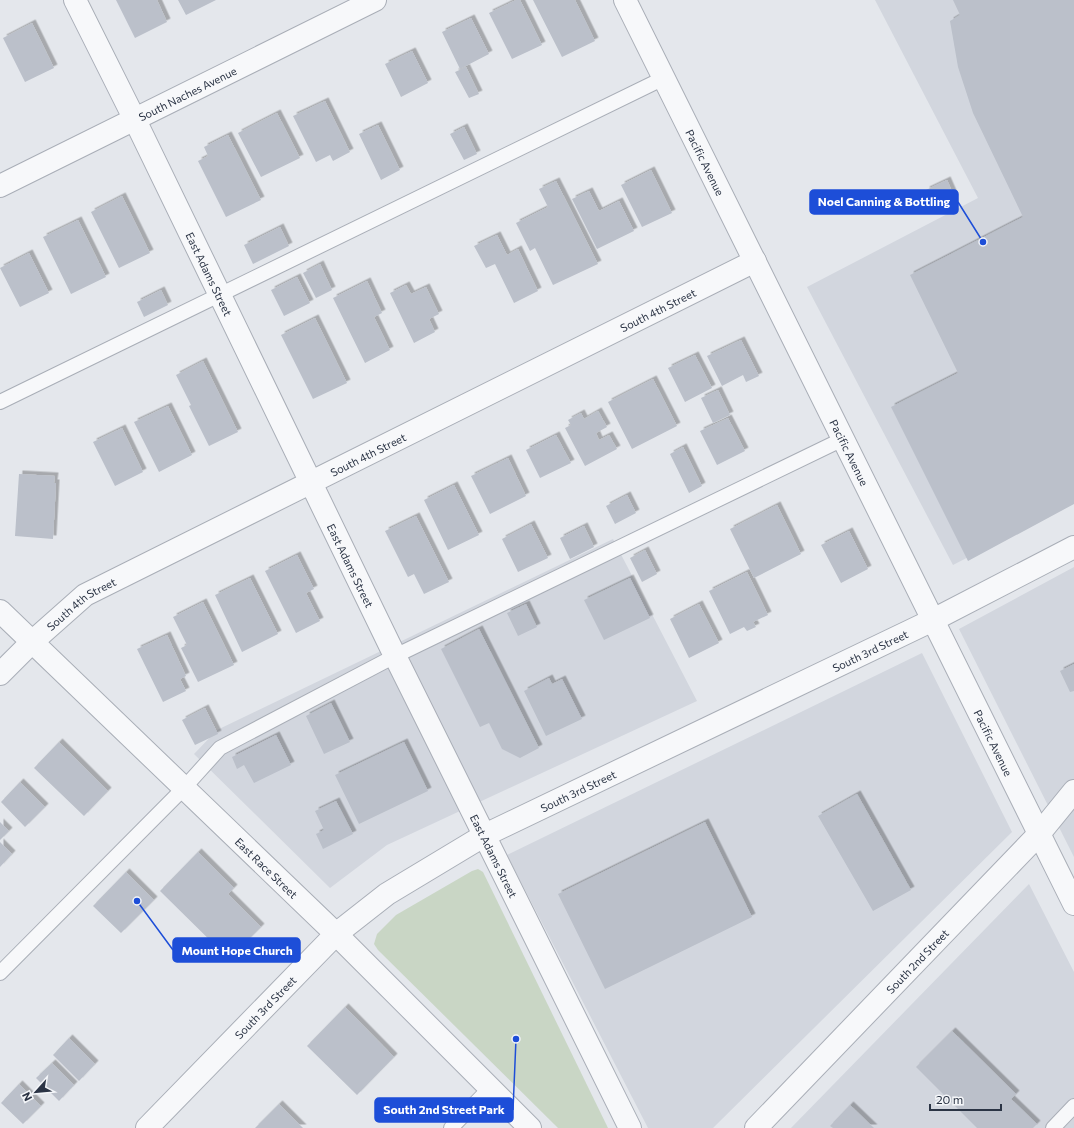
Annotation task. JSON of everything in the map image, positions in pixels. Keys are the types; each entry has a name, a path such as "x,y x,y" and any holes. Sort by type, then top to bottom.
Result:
{"street":[{"name":"East Adams Street","path":"75,0 220,294 395,656 630,1128"},
{"name":"South Naches Avenue","path":"0,186 134,118 375,0"},
{"name":"Pacific Avenue","path":"625,0 1074,904"},
{"name":"South 4th Street","path":"0,674 32,642 85,595 754,261"},
{"name":"South 3rd Street","path":"147,1128 336,934 387,894 485,835 933,620 1074,547"},
{"name":"East Race Street","path":"0,611 336,934 530,1128"},
{"name":"South 2nd Street","path":"756,1128 1039,834 1074,791"}],"lane":[{"path":"0,402 664,78"},
{"path":"0,974 184,788 220,748 395,656 843,439"},
{"path":"451,1128 490,1088"},
{"path":"1053,1128 1074,1106"}],"shaded area":[{"path":"875,0 1074,0 1074,502 953,565 807,287 978,198"},
{"path":"613,539 697,701 387,845 330,888 194,754 217,730"},
{"path":"1074,567 1074,857 959,629"},
{"path":"922,653 1012,832 713,1128 648,1128 507,855"},
{"path":"1029,884 1074,972 1074,1128 791,1128"}],"green space":[{"path":"478,869 483,872 608,1128 558,1128 378,950 374,944 377,934 396,915"}],"building":[{"path":"116,0 157,0 167,22 135,38"},
{"path":"178,0 216,0 186,15"},
{"path":"516,0 520,0 542,45 512,59 489,13"},
{"path":"533,0 575,0 595,41 562,57"},
{"path":"953,0 1074,0 1074,504 968,561 891,407 958,373 910,275 1023,217 973,113 958,67 950,21 960,15"},
{"path":"471,18 489,54 460,69 442,32"},
{"path":"32,23 54,68 25,82 3,38"},
{"path":"412,51 428,83 401,97 385,64"},
{"path":"466,67 479,94 469,98 455,72"},
{"path":"325,101 350,152 333,161 330,155 316,162 293,116"},
{"path":"277,113 300,158 261,177 238,133"},
{"path":"378,125 400,170 381,180 359,134"},
{"path":"464,127 477,154 464,160 450,134"},
{"path":"228,135 261,200 226,217 198,161 208,156 204,147"},
{"path":"651,170 672,213 642,227 621,185"},
{"path":"947,180 954,196 933,206 926,190"},
{"path":"556,181 598,264 553,285 535,248 530,251 516,223 548,207 539,189"},
{"path":"589,191 599,211 619,201 634,231 597,249 572,199"},
{"path":"122,196 150,253 119,268 91,212"},
{"path":"78,220 106,277 71,294 43,237"},
{"path":"280,227 289,246 253,264 244,245"},
{"path":"497,235 507,255 518,249 538,291 514,303 495,264 486,268 474,246"},
{"path":"29,253 49,293 20,307 0,268"},
{"path":"320,264 332,290 316,298 303,273"},
{"path":"297,277 310,303 284,316 271,290"},
{"path":"367,281 382,313 374,317 390,350 365,363 333,298"},
{"path":"406,285 411,294 426,287 439,314 429,319 435,332 414,343 390,293"},
{"path":"161,290 168,305 144,317 137,302"},
{"path":"315,318 347,383 313,399 281,335"},
{"path":"741,340 759,376 746,382 743,375 722,386 707,356"},
{"path":"695,355 712,388 685,402 668,368"},
{"path":"203,361 238,432 209,446 189,406 191,405 176,375"},
{"path":"653,379 677,426 632,449 608,402"},
{"path":"718,390 730,415 713,423 701,398"},
{"path":"168,406 192,455 159,472 134,422"},
{"path":"598,411 607,427 596,433 599,440 609,435 617,449 585,466 565,428 571,425 568,420 581,413 584,419"},
{"path":"728,418 745,451 717,465 700,431"},
{"path":"122,428 143,472 115,486 93,442"},
{"path":"556,435 571,463 540,478 526,450"},
{"path":"683,447 702,486 689,493 670,454"},
{"path":"508,458 526,496 490,514 471,476"},
{"path":"19,474 55,476 54,483 56,483 53,539 15,536"},
{"path":"454,485 479,535 448,550 424,500"},
{"path":"627,495 636,513 615,524 606,506"},
{"path":"777,505 801,554 754,578 730,529"},
{"path":"416,516 449,582 424,594 414,574 408,577 385,531"},
{"path":"531,524 548,558 518,572 502,539"},
{"path":"584,526 594,547 570,559 560,538"},
{"path":"849,531 868,569 841,583 821,545"},
{"path":"645,550 657,574 642,582 630,558"},
{"path":"297,555 314,589 306,593 320,621 296,633 265,571"},
{"path":"747,572 768,615 753,622 756,627 747,631 744,627 730,634 709,591"},
{"path":"250,578 278,634 242,652 215,595"},
{"path":"630,578 650,618 604,640 584,600"},
{"path":"203,602 234,665 198,682 181,648 187,645 173,617"},
{"path":"526,604 537,627 518,636 507,613"},
{"path":"699,604 719,643 689,658 670,619"},
{"path":"479,629 539,748 520,758 502,749 489,723 480,727 441,649"},
{"path":"167,635 186,676 180,679 186,691 163,702 137,649"},
{"path":"1074,664 1074,691 1070,692 1060,671"},
{"path":"549,678 552,684 562,679 582,719 546,736 524,691"},
{"path":"331,703 350,742 324,754 306,716"},
{"path":"205,708 218,734 195,745 182,720"},
{"path":"276,735 291,765 254,783 244,765 237,769 232,757"},
{"path":"59,742 108,791 84,816 34,768"},
{"path":"404,742 428,791 359,824 335,775"},
{"path":"20,782 45,807 25,827 1,802"},
{"path":"857,794 911,890 873,911 818,816"},
{"path":"336,801 353,834 323,849 316,834 324,830 315,811"},
{"path":"0,822 9,831 0,840"},
{"path":"705,822 752,917 605,989 558,894"},
{"path":"0,842 12,854 0,867"},
{"path":"198,852 234,888 228,894 261,927 229,959 160,891"},
{"path":"126,872 154,900 121,933 93,906"},
{"path":"345,1007 394,1057 357,1095 307,1046"},
{"path":"952,1031 1016,1094 1011,1099 1037,1124 1033,1128 977,1128 916,1067"},
{"path":"69,1038 95,1064 79,1081 53,1055"},
{"path":"52,1063 74,1085 59,1101 36,1078"},
{"path":"19,1084 41,1106 23,1124 1,1103"},
{"path":"279,1104 303,1128 255,1128"},
{"path":"850,1105 874,1128 833,1128 830,1126"}],"place":[{"name":"Noel Canning & Bottling","path":"983,242"},
{"name":"Mount Hope Church","path":"137,901"},
{"name":"South 2nd Street Park","path":"516,1039"}]}
